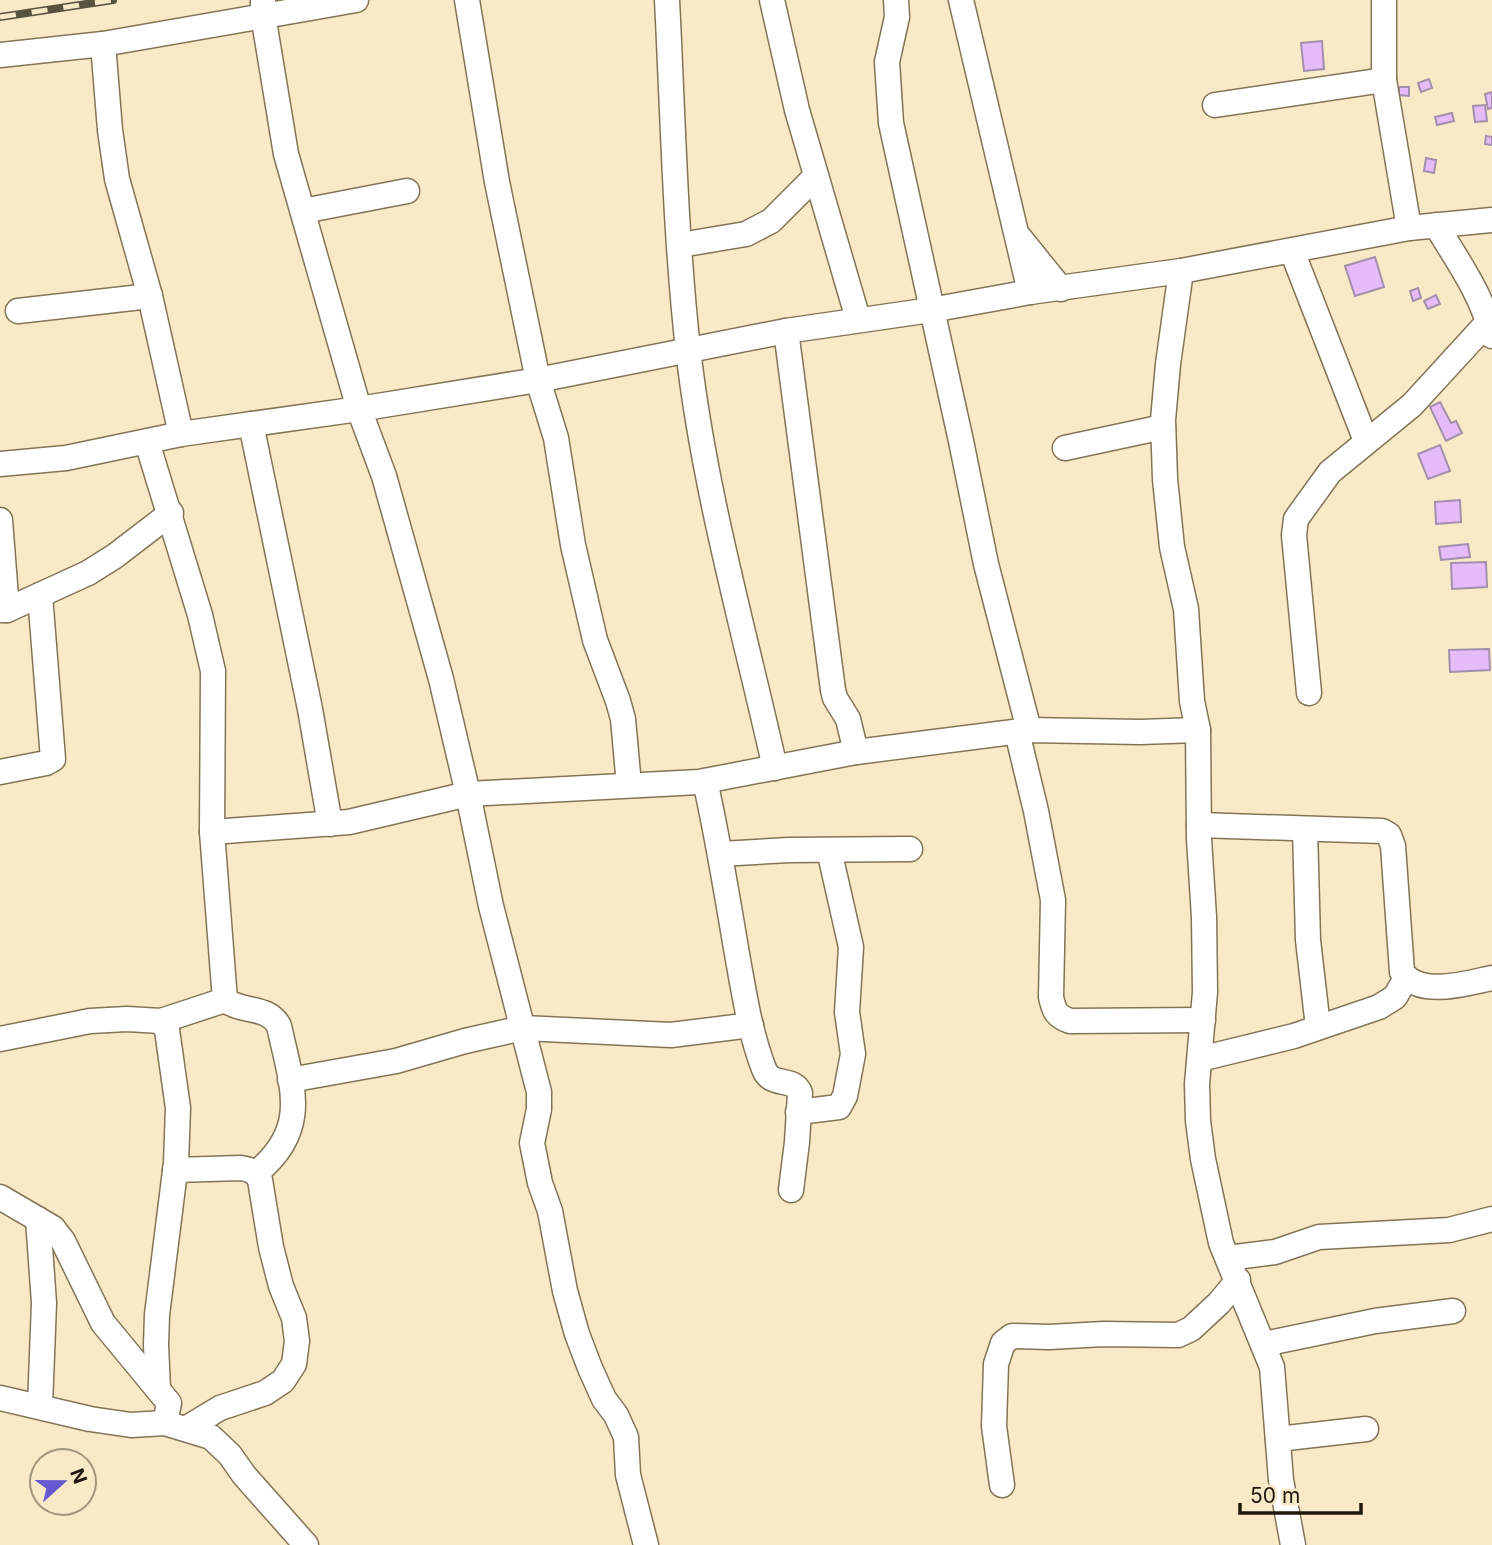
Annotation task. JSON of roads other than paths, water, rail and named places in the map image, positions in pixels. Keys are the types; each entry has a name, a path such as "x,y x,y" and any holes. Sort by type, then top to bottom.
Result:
{"street":[{"path":"0,55 103,44 263,8 356,0"},
{"path":"467,0 497,182 538,380 556,438 573,545 595,640 623,719 629,785"},
{"path":"667,0 688,349 709,479 735,605 775,768"},
{"path":"772,0 797,110 858,319"},
{"path":"897,0 897,17 887,62 891,123 1023,731 1053,900 1051,997 1054,1010 1059,1017 1070,1021 1203,1020"},
{"path":"961,0 1030,292"},
{"path":"1384,0 1384,79 1409,228"},
{"path":"263,8 286,154 359,409 384,476 441,679 491,906 539,1092 539,1108 532,1143 540,1183 550,1211 565,1291 590,1368 626,1437 628,1475 646,1545"},
{"path":"103,44 117,179 150,296 181,433"},
{"path":"1214,105 1384,79"},
{"path":"680,245 746,234 771,221 816,176"},
{"path":"303,211 407,191"},
{"path":"0,464 66,458 181,433 359,409 538,380 786,331 1181,271 1409,228 1492,220"},
{"path":"1309,693 1294,535 1296,519 1330,472 1412,405 1490,330 1465,273 1436,225"},
{"path":"1017,235 1061,289"},
{"path":"1292,251 1366,441"},
{"path":"1181,271 1168,364 1163,427 1172,547 1186,610 1192,701 1198,730 1204,917 1203,1020 1198,1096 1203,1158 1221,1243 1272,1367 1281,1480 1293,1545"},
{"path":"18,312 150,296"},
{"path":"786,331 833,690 848,719 856,752"},
{"path":"251,424 310,709 330,824"},
{"path":"1065,448 1163,427"},
{"path":"148,442 200,615 213,671 212,832 225,1000"},
{"path":"0,520 3,610 88,573 171,513"},
{"path":"0,772 53,760 40,595"},
{"path":"212,832 330,824 397,812 468,794 705,781 856,752 1023,731 1198,730"},
{"path":"705,781 721,854 751,1025 765,1073 771,1080 793,1083 800,1093 791,1190"},
{"path":"1199,825 1382,831 1389,835 1393,846 1402,972 1406,978 1414,983 1437,987 1492,978"},
{"path":"1305,829 1308,940 1318,1027"},
{"path":"721,854 910,849"},
{"path":"798,1112 839,1107 845,1096 853,1054 847,1012 851,947 829,850"},
{"path":"1200,1059 1284,1038 1379,1007 1395,997 1406,978"},
{"path":"0,1039 90,1021 161,1021 225,1000"},
{"path":"225,1000 234,1006 259,1011 275,1018 290,1080 294,1112 285,1142 272,1161 256,1173"},
{"path":"158,1389 157,1315 176,1170 178,1108 167,1030 161,1021"},
{"path":"290,1080 396,1061 523,1028 671,1035 751,1025"},
{"path":"176,1170 242,1168 256,1173 260,1180 271,1247 281,1286 295,1318 297,1342 294,1364 283,1381 265,1393 176,1426"},
{"path":"0,1197 53,1228 63,1241 103,1323 169,1403 176,1426"},
{"path":"38,1219 44,1303 40,1406"},
{"path":"1002,1485 994,1426 996,1364 1003,1343 1012,1336 1178,1335 1191,1329 1219,1303 1235,1275 1275,1252 1319,1237 1449,1230 1492,1219"},
{"path":"1264,1344 1374,1321 1453,1311"},
{"path":"0,1398 90,1419 131,1425 176,1426 211,1437 230,1455 244,1475 306,1545"},
{"path":"1278,1439 1366,1429"}],"railway":[{"path":"0,17 113,0"}]}
